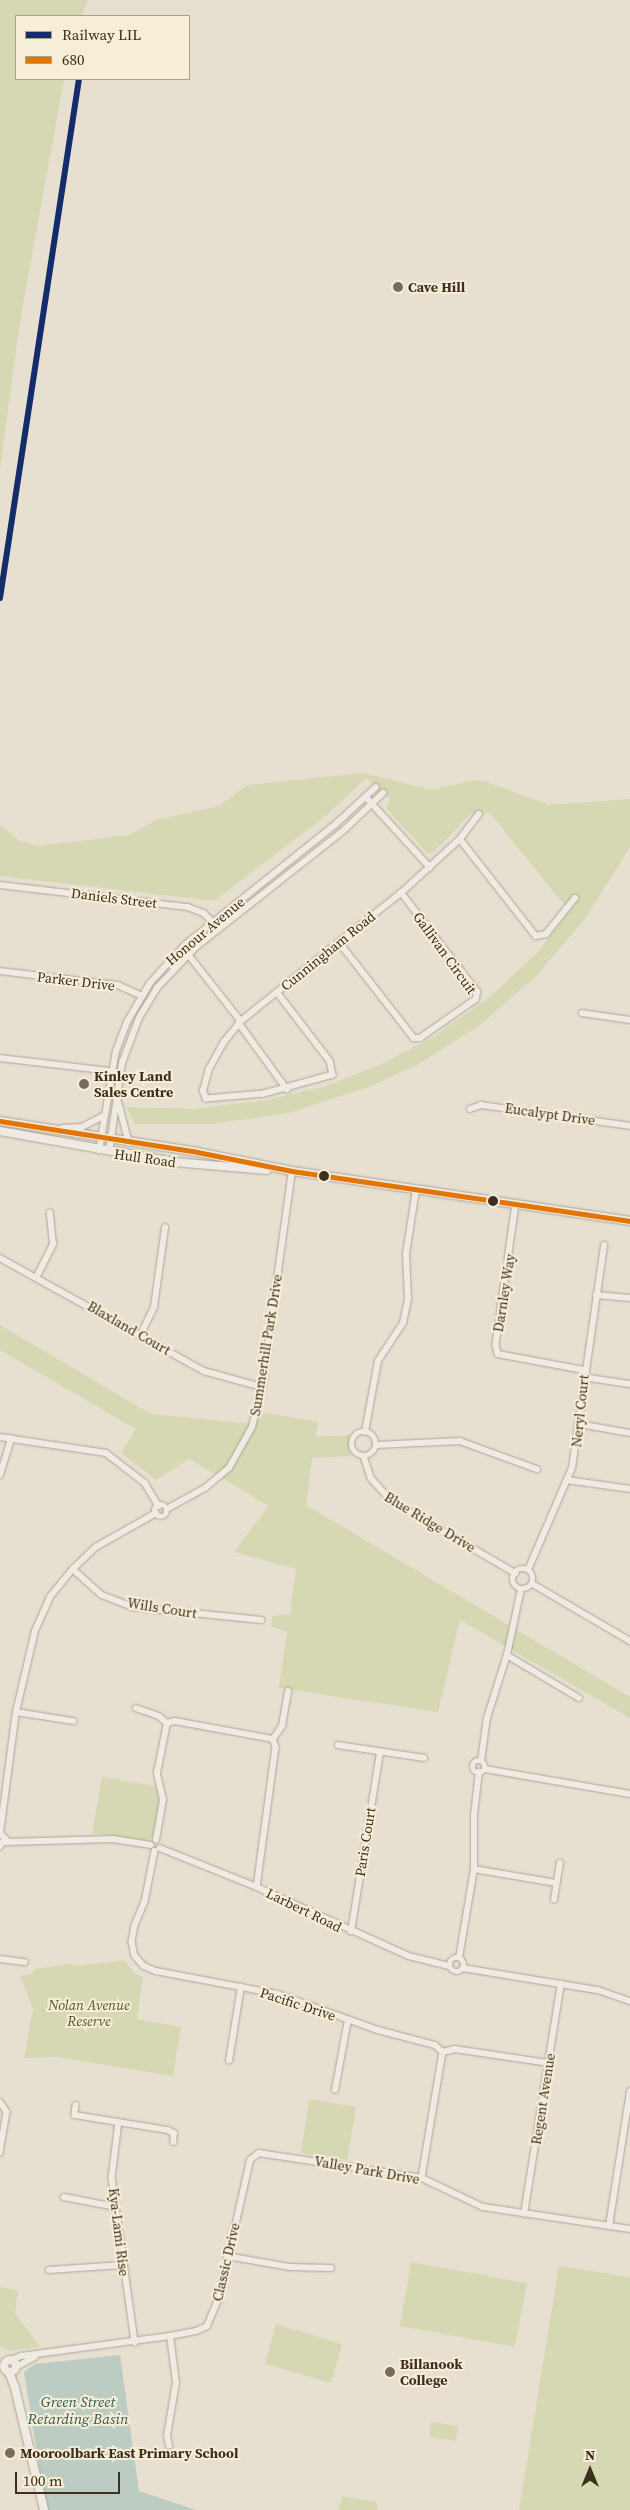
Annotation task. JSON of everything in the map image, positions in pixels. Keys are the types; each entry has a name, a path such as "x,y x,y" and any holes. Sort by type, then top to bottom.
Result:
{"main road":[{"name":"Hull Road","path":"0,1121 292,1171 630,1220"},
{"name":"Hull Road","path":"0,1131 99,1151 174,1162 292,1171"},
{"path":"0,2355 9,2365 16,2388 44,2510"}],"street":[{"name":"Honour Avenue","path":"99,1151 111,1071 124,1029 141,995 172,957 376,787"},
{"name":"Honour Avenue","path":"108,1152 116,1092 132,1033 149,1000 188,954 383,793"},
{"path":"366,797 430,867"},
{"name":"Cunningham Road","path":"287,1089 209,1100 203,1094 209,1069 224,1042 240,1022 401,893 460,839 480,814"},
{"path":"460,839 536,936 546,934 574,898"},
{"name":"Daniels Street","path":"0,885 188,907 202,912 219,930"},
{"name":"Gallivan Circuit","path":"339,942 414,1038 420,1038 476,999 477,992 401,893"},
{"path":"188,954 240,1022 287,1089 327,1078 334,1071 330,1061 277,992"},
{"name":"Parker Drive","path":"0,971 118,986 149,1000"},
{"path":"582,1013 630,1020"},
{"path":"0,1058 111,1071"},
{"path":"116,1092 129,1142"},
{"name":"Eucalypt Drive","path":"470,1109 481,1105 630,1126"},
{"path":"14,1123 71,1128 91,1124 104,1116"},
{"name":"Summerhill Park Drive","path":"156,1513 164,1517 167,1509 205,1488 234,1462 252,1427 262,1387 292,1171"},
{"path":"365,1432 378,1361 404,1323 408,1299 406,1254 416,1190"},
{"name":"Darnley Way","path":"516,1204 496,1345 498,1354 584,1370"},
{"path":"37,1276 53,1244 50,1213"},
{"path":"141,1334 154,1307 165,1228"},
{"name":"Neryl Court","path":"528,1570 572,1468 579,1424 584,1370 604,1245"},
{"name":"Blaxland Court","path":"0,1258 37,1276 204,1371 262,1387"},
{"path":"596,1295 630,1298"},
{"path":"584,1377 630,1384"},
{"path":"579,1424 630,1433"},
{"path":"365,1432 375,1438 376,1445 371,1454 364,1456 357,1454 352,1444 358,1434 365,1432"},
{"path":"0,1437 106,1453 145,1483 159,1506 167,1509"},
{"path":"0,1474 11,1439"},
{"path":"376,1445 460,1441 537,1469"},
{"name":"Blue Ridge Drive","path":"364,1456 371,1478 392,1501 515,1573"},
{"path":"568,1480 630,1489"},
{"path":"6,1842 5,1836 0,1833 16,1712 34,1631 50,1597 73,1569 96,1547 156,1513 159,1506"},
{"name":"Wills Court","path":"73,1569 102,1595 134,1607 261,1620"},
{"path":"521,1589 514,1582 515,1573 528,1570 533,1576 533,1584"},
{"path":"521,1589 533,1584"},
{"path":"533,1584 630,1641"},
{"path":"521,1589 507,1655 487,1718 482,1771 474,1815 474,1869 459,1958 463,1968 598,1990 630,2001"},
{"path":"507,1655 579,1698"},
{"path":"257,1887 276,1748 274,1739 282,1726 288,1692"},
{"path":"136,1708 159,1716 166,1723"},
{"path":"16,1712 73,1721"},
{"path":"166,1723 175,1721 274,1739"},
{"path":"153,1843 163,1800 157,1773 166,1723"},
{"path":"338,1744 424,1758"},
{"name":"Paris Court","path":"351,1932 380,1752"},
{"path":"482,1761 474,1766 482,1771 630,1794"},
{"path":"0,1847 6,1842 106,1839 153,1843 161,1844 158,1849 153,1843"},
{"name":"Larbert Road","path":"158,1849 257,1887 351,1932 409,1956 449,1966 455,1972 463,1968"},
{"name":"Pacific Drive","path":"158,1849 145,1902 134,1925 132,1942 135,1956 144,1966 156,1971 278,1994 348,2020 435,2045 443,2052"},
{"path":"554,1900 560,1864"},
{"path":"474,1869 556,1883"},
{"path":"449,1966 453,1959 459,1958"},
{"path":"0,1959 25,1962"},
{"name":"Regent Avenue","path":"524,2214 561,1984"},
{"path":"229,2061 241,1987"},
{"path":"336,2090 348,2020"},
{"path":"422,2178 443,2052 454,2049 549,2063"},
{"path":"609,2226 627,2133 630,2092"},
{"path":"0,2102 7,2112 0,2153"},
{"path":"76,2105 74,2115 168,2130 174,2133 174,2142"},
{"name":"Kya-Lami Rise","path":"119,2122 112,2168 122,2265 135,2342"},
{"name":"Valley Park Drive","path":"250,2160 254,2155 264,2153 422,2178 483,2207 630,2229"},
{"name":"Classic Drive","path":"9,2365 46,2353 135,2342 196,2331 211,2320 250,2160"},
{"path":"64,2198 116,2207"},
{"path":"227,2256 290,2267 331,2268"},
{"path":"49,2270 88,2270 122,2265"},
{"path":"169,2446 167,2436 176,2383 170,2336"}],"green space":[{"path":"0,0 88,0 82,15 15,15 15,80 64,80 20,321 0,469"},
{"path":"363,773 432,790 474,780 484,781 549,805 630,799 630,847 585,919 536,976 480,1025 419,1064 369,1087 289,1113 212,1124 135,1124 126,1107 193,1109 266,1100 326,1086 382,1064 433,1037 491,996 537,953 571,909 561,901 490,813 469,815 432,853 427,853 386,808 390,799 366,778 327,815 214,901 0,876 0,825 18,840 37,846 129,835 156,820 219,806 247,785"},
{"path":"0,1325 151,1414 254,1424 257,1411 318,1422 316,1437 351,1435 348,1446 352,1456 312,1458 306,1505 630,1697 630,1718 460,1620 438,1712 279,1688 287,1632 271,1626 272,1616 290,1614 296,1569 234,1552 269,1506 189,1459 156,1480 121,1453 136,1429 0,1350"},
{"path":"102,1777 156,1786 160,1800 153,1836 148,1841 92,1833"},
{"name":"Nolan Avenue Reserve","path":"125,1961 134,1973 143,1977 137,2019 181,2027 173,2076 56,2057 24,2058 33,2009 20,1976 31,1974 36,1969 72,1963 72,1966"},
{"path":"309,2099 356,2107 347,2160 301,2153"},
{"path":"411,2262 527,2283 515,2347 400,2326"},
{"path":"559,2266 630,2277 630,2510 519,2510"},
{"path":"0,2287 18,2290 15,2313 40,2347 9,2351 0,2346"},
{"path":"276,2324 342,2344 331,2383 265,2364"},
{"path":"431,2422 458,2426 456,2441 429,2437"},
{"path":"343,2496 376,2502 378,2510 338,2510"}],"water":[{"name":"Green Street Retarding Basin","path":"120,2355 139,2491 196,2510 46,2510 24,2372 35,2364"}],"rail line":[{"name":"LIL","path":"0,598 79,80"}],"transit line":[{"name":"680","path":"0,1121 197,1152 292,1171 630,1221"}],"place":[{"name":"Cave Hill","path":"398,287"},
{"name":"Kinley Land Sales Centre","path":"84,1084"},
{"name":"Billanook College","path":"390,2372"},
{"name":"Mooroolbark East Primary School","path":"10,2453"}]}
